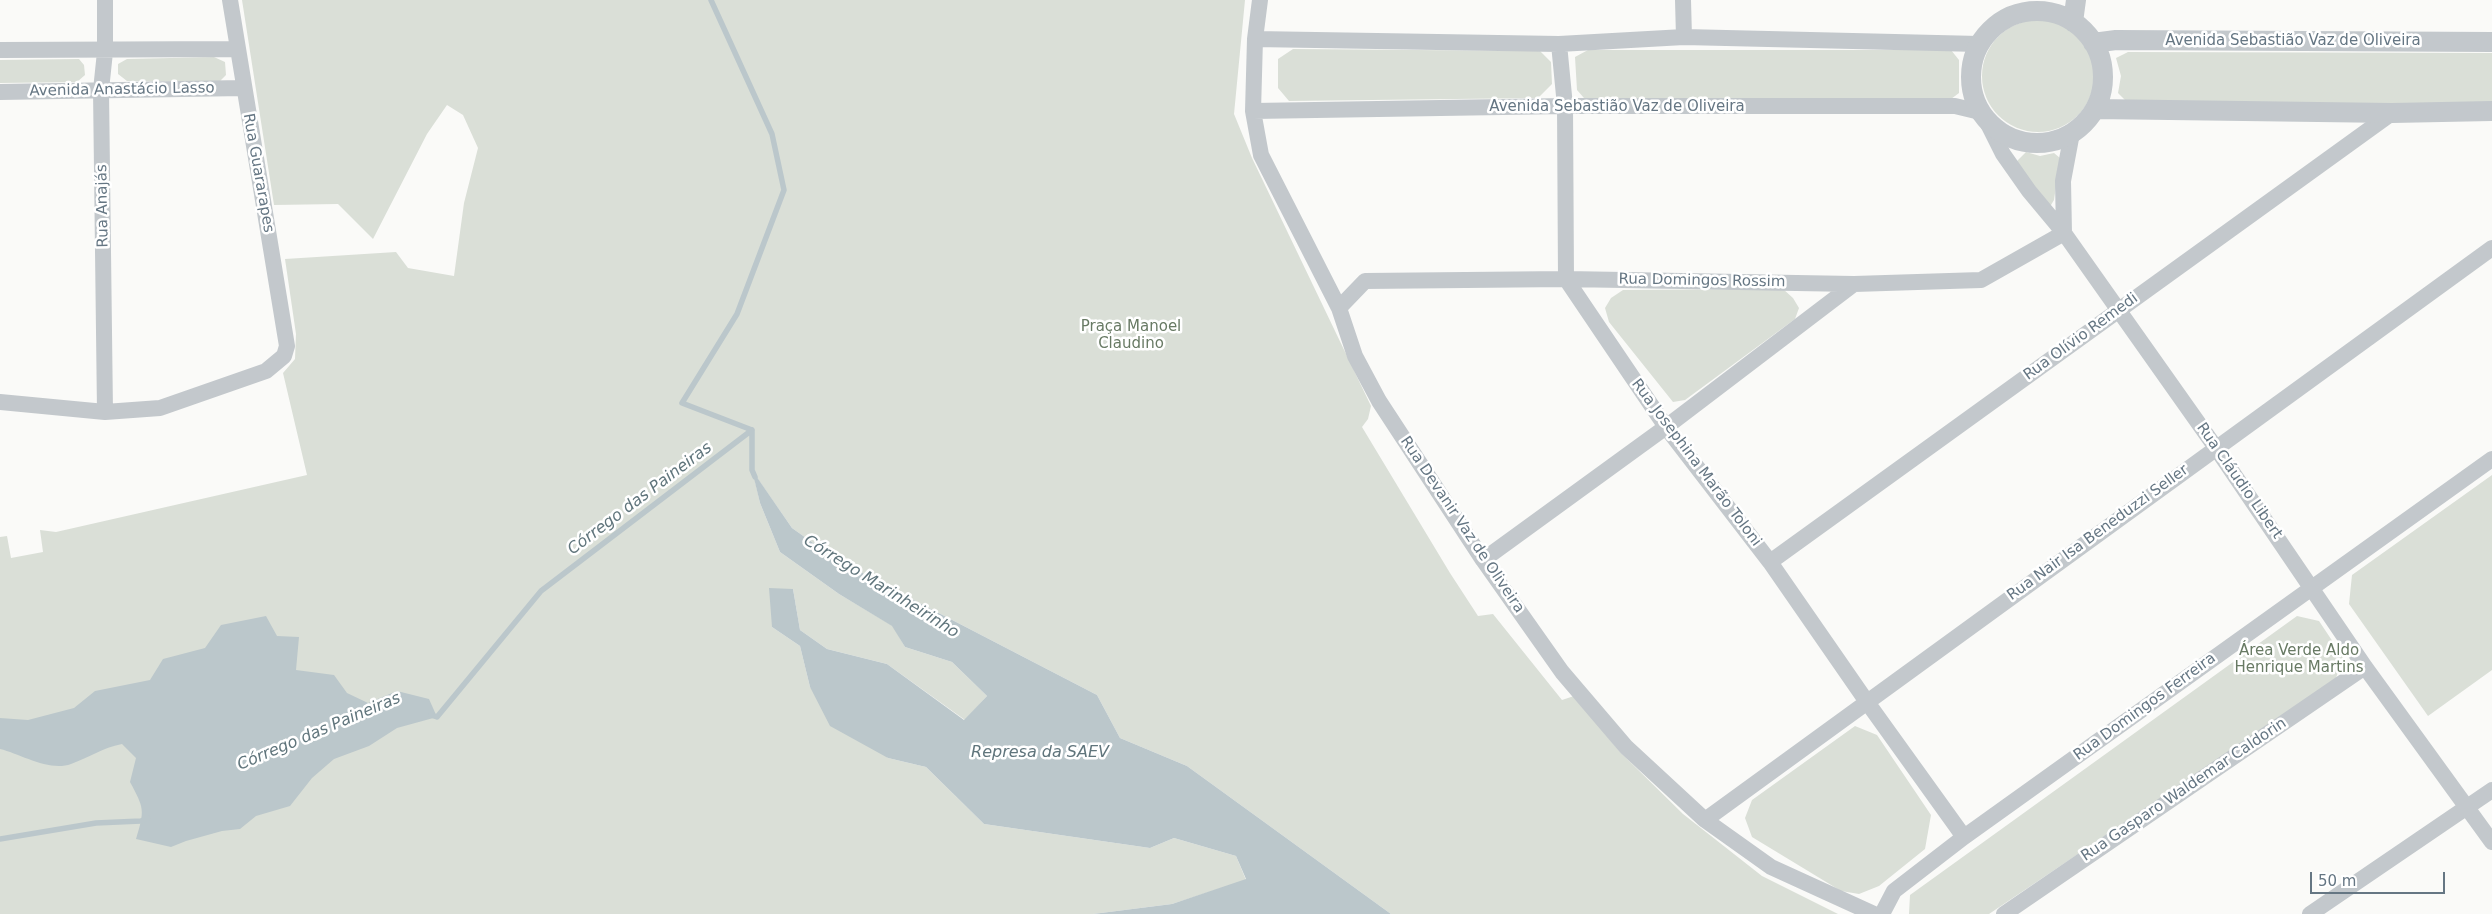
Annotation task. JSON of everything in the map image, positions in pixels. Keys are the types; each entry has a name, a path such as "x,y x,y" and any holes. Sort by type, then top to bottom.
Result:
{"street":[{"name":"Rua Anajás","path":"105,0 105,52 101,90 105,412"},
{"name":"Rua Guararapes","path":"105,412 160,408 257,374 276,364 284,356 288,346 243,88 230,0"},
{"name":"Rua Devanir Vaz de Oliveira","path":"1260,0 1255,39 1253,111 1261,155 1339,308 1355,356 1379,401 1483,560 1562,672 1626,747 1706,820 1771,867 1874,914"},
{"path":"1683,0 1684,37"},
{"path":"2073,22 2076,0"},
{"path":"2027,6 2073,22 2084,31 2093,43 2102,64 2102,88 2095,109 2085,123 2072,133 2050,142 2027,143 2005,135 1983,116 1972,90 1971,67 1980,44 1991,30 2027,6"},
{"path":"1255,39 1559,44 1684,37 1980,44"},
{"name":"Avenida Sebastião Vaz de Oliveira","path":"2093,43 2116,40 2492,42"},
{"path":"1559,44 1565,106 1566,279"},
{"path":"0,50 105,52 238,50"},
{"name":"Avenida Anastácio Lasso","path":"0,92 243,88"},
{"name":"Avenida Sebastião Vaz de Oliveira","path":"1253,111 1565,106 1955,106 1983,116"},
{"path":"2095,109 2392,113 2492,111"},
{"name":"Rua Olívio Remedi","path":"1770,562 2392,113"},
{"name":"Rua Cláudio Libert","path":"1983,116 2003,154 2064,233 2216,448 2365,667 2468,806 2492,842"},
{"path":"2064,233 2063,181 2072,133"},
{"name":"Rua Domingos Rossim","path":"1339,308 1365,281 1566,279 1854,284 1981,280 2064,233"},
{"name":"Rua Nair Isa Beneduzzi Seller","path":"1706,820 2492,248"},
{"name":"Rua Josephina Marão Toloni","path":"1566,279 1666,427 1770,562 1964,837"},
{"path":"1483,560 1666,427 1854,284"},
{"path":"0,402 105,412"},
{"name":"Rua Domingos Ferreira","path":"1882,914 1894,891 1964,837 2492,459"},
{"name":"Rua Gasparo Waldemar Caldorin","path":"2004,914 2365,667"},
{"path":"2310,914 2492,790"}],"green space":[{"name":"Praça Manoel Claudino","path":"242,0 1245,0 1234,114 1252,158 1371,406 1368,419 1362,427 1450,573 1478,616 1493,614 1562,700 1574,696 1620,752 1683,814 1762,876 1838,914 1391,914 1187,766 1120,738 1097,695 875,580 826,552 792,528 753,472 760,503 780,552 839,594 893,626 905,647 952,662 987,696 965,720 887,664 827,649 800,630 793,589 772,627 800,646 810,687 888,758 926,767 984,824 1150,848 1174,838 1236,856 1246,880 1172,904 1093,914 0,914 0,537 7,536 11,558 43,552 40,530 56,532 307,475 283,373 295,359 296,334 285,259 396,252 408,268 454,276 464,203 478,148 463,115 447,105 427,134 373,239 338,204 274,205"},
{"path":"2038,20 2059,24 2078,36 2090,55 2094,76 2090,97 2078,116 2059,128 2038,132 2017,128 1998,116 1986,97 1982,76 1986,55 1998,36 2017,24"},
{"path":"1293,49 1540,51 1551,62 1552,84 1538,98 1289,101 1278,88 1278,59"},
{"path":"1588,50 1951,50 1959,60 1959,93 1951,99 1584,98 1577,90 1575,57"},
{"path":"2128,52 2492,53 2492,103 2137,103 2125,100 2118,93 2121,76 2116,58"},
{"path":"214,57 225,62 226,75 219,82 127,81 118,74 118,64 127,59"},
{"path":"79,59 84,65 85,75 77,82 0,83 0,60"},
{"path":"2026,152 2040,156 2054,153 2060,158 2054,200 2051,205 2047,205 2017,161"},
{"path":"1783,289 1793,298 1799,308 1795,319 1685,400 1673,402 1609,322 1605,308 1611,298 1623,290"},
{"path":"2492,475 2492,670 2428,716 2349,604 2352,575"},
{"name":"Área Verde Aldo Henrique Martins","path":"2297,616 2319,621 2343,657 2335,681 1989,914 1909,914 1910,895"},
{"path":"1855,726 1877,735 1931,815 1925,849 1879,886 1859,894 1841,891 1752,837 1745,818 1752,800"}],"water":[{"name":"Represa da SAEV","path":"752,470 792,528 826,552 875,580 1097,695 1120,738 1187,766 1391,914 1093,914 1172,904 1246,879 1236,856 1174,838 1150,848 984,824 926,767 888,758 830,726 810,687 800,646 772,627 769,588 793,589 800,630 827,649 887,664 964,720 987,696 952,662 905,647 892,626 839,594 780,552 760,503"},
{"path":"266,616 277,636 299,637 296,670 334,675 347,693 368,703 397,691 429,699 437,717 397,728 369,746 334,759 312,778 290,806 256,816 240,829 222,831 171,847 136,839 141,822 142,809 130,782 136,758 122,744 62,766 44,764 0,749 0,718 28,720 74,708 95,691 150,680 163,659 205,648 221,625"}],"waterway":[{"name":"Córrego Marinheirinho","path":"711,0 772,134 784,190 737,314 682,403 752,430 752,470 755,477"},
{"name":"Córrego das Paineiras","path":"431,715 437,717 541,591 752,430"},
{"name":"Córrego das Paineiras","path":"0,839 96,823 141,821 148,818"}]}
